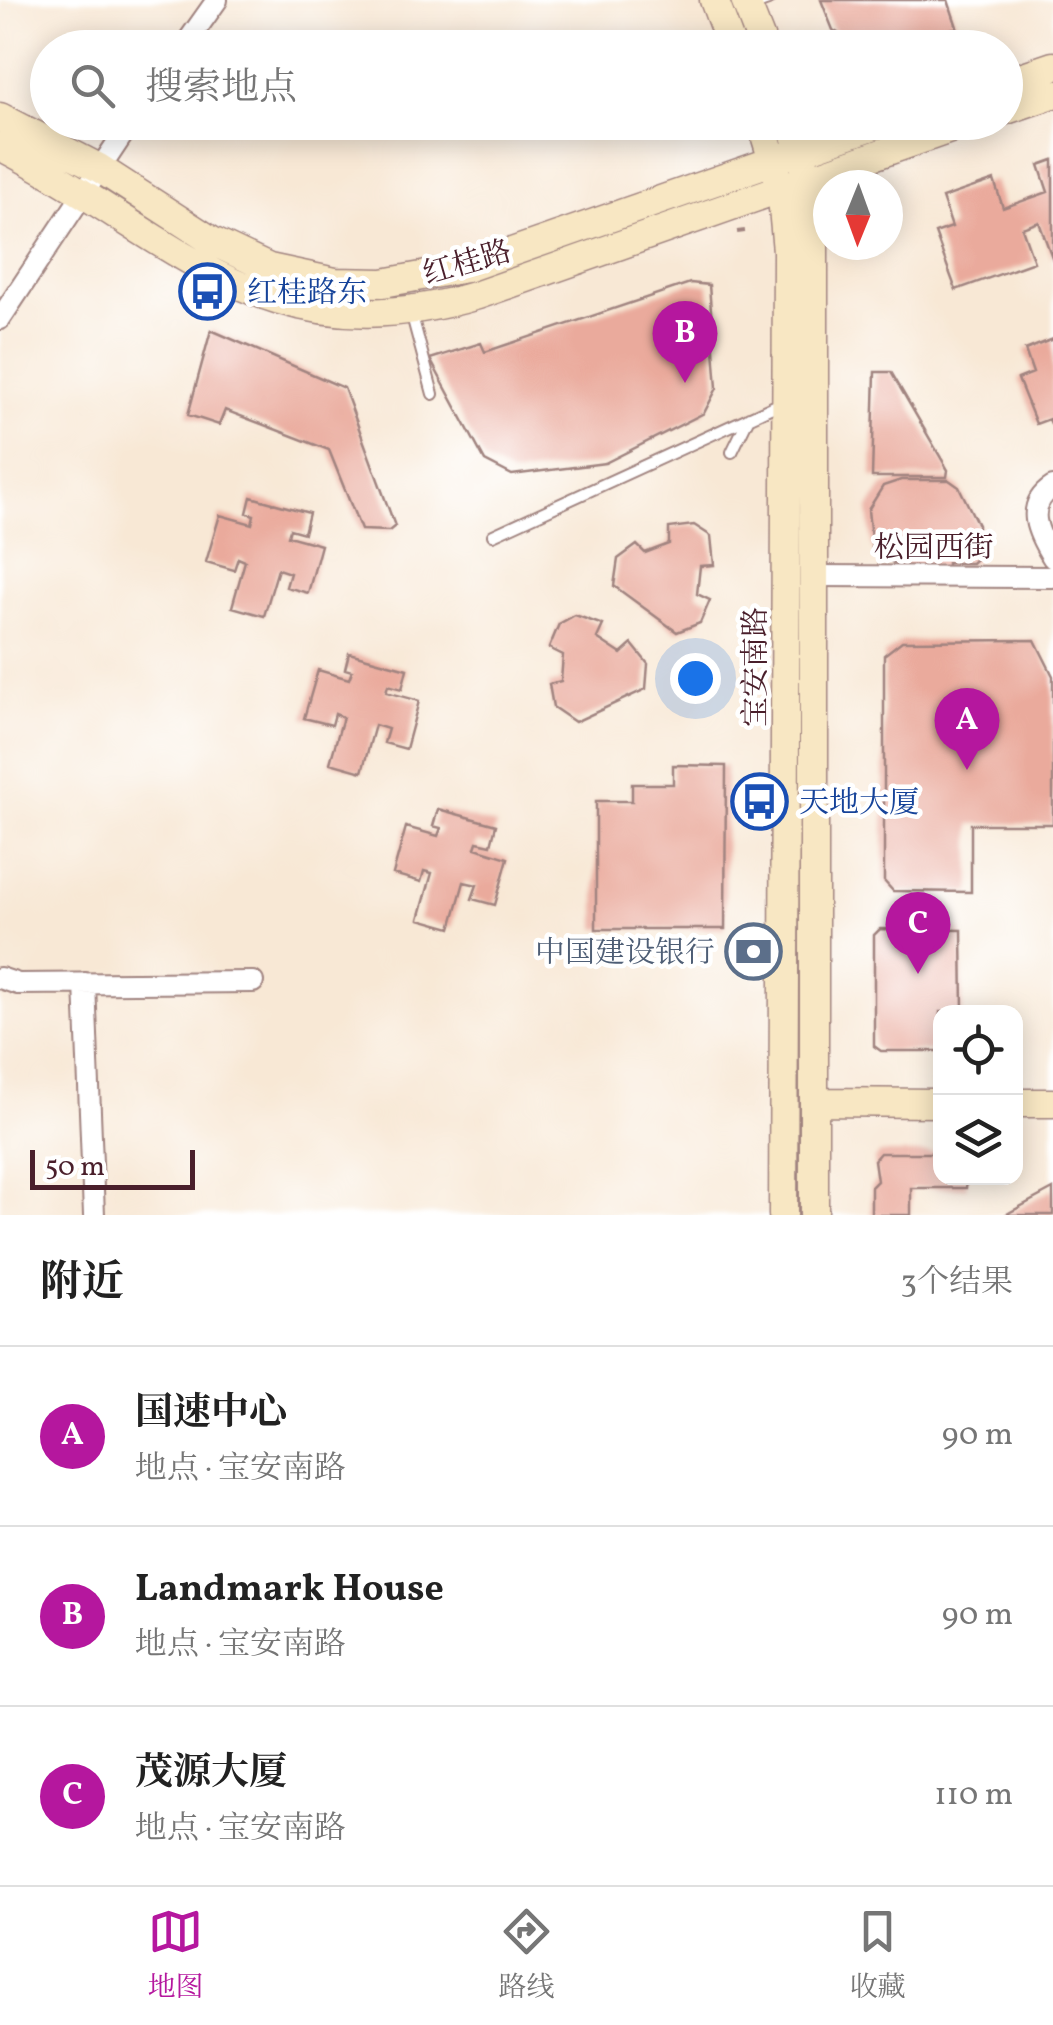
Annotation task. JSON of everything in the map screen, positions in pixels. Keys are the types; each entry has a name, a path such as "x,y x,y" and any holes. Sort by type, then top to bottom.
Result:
{"street":[{"path":"195,30 216,0"},
{"path":"714,0 725,30"},
{"path":"753,2 760,30"},
{"path":"1023,76 1053,66"},
{"path":"1023,104 1053,94"},
{"name":"红桂路","path":"0,117 30,137"},
{"name":"红桂路","path":"34,140 91,179 206,272 276,302 358,314 410,311 478,296 791,168 848,140"},
{"path":"0,319 118,140"},
{"name":"宝安南路","path":"773,140 791,168 814,247 814,1215"},
{"name":"宝安南路","path":"783,1215 787,251 791,140"},
{"name":"红桂路","path":"0,146 91,179 269,268 335,282 383,283 466,268 791,168 900,140"},
{"name":"松园西街","path":"1053,487 1040,497 1035,517 1053,558"},
{"name":"松园西街","path":"814,576 1053,577"},
{"path":"0,978 18,984 253,982"},
{"path":"85,983 94,1215"},
{"path":"814,1102 933,1102"},
{"path":"1023,1103 1053,1103"}],"lane":[{"path":"410,311 433,394"},
{"path":"493,535 788,400"},
{"path":"732,452 750,416"}],"building":[{"path":"821,0 948,0 957,27 948,30 833,30"},
{"path":"1053,160 1053,260 1039,222 1022,228 1034,262 956,290 935,233 952,227 942,198 994,180 1003,208 1048,192 1039,165"},
{"path":"690,283 709,285 717,388 704,413 605,463 512,475 485,461 430,359 481,343 485,352"},
{"path":"211,330 344,388 395,526 389,531 361,530 329,450 225,410 219,425 188,415"},
{"path":"1053,339 1053,428 1049,419 1036,424 1018,379 1033,373 1025,350"},
{"path":"875,372 891,372 948,470 947,477 872,477"},
{"path":"901,480 949,480 959,487 978,525 978,557 972,563 947,563 947,570 901,568 872,549 868,510 883,486"},
{"path":"251,497 309,513 304,533 290,529 288,536 321,545 308,593 286,587 290,573 278,569 264,616 232,607 245,561 238,558 234,570 206,562 220,515 252,524 254,515 247,513"},
{"path":"694,525 711,536 714,565 700,566 697,594 710,600 700,623 677,632 614,586 618,559 637,545 645,553 669,544 669,528"},
{"path":"575,615 603,625 597,638 621,654 632,644 648,664 646,689 575,722 553,707 549,684 561,681 563,655 549,648 559,624"},
{"path":"1035,640 1053,676 1053,824 971,824 971,892 893,891 884,881 884,655 902,641"},
{"path":"349,653 407,669 402,689 388,685 386,692 419,701 406,749 384,743 388,729 375,725 362,772 330,763 343,717 335,714 332,725 304,718 318,670 349,679 352,671 345,669"},
{"path":"673,765 726,766 725,929 596,929 596,801 632,801 632,784 673,784"},
{"path":"438,809 496,825 491,845 477,842 475,848 508,858 495,905 472,899 477,885 464,882 451,928 419,919 432,873 424,871 421,882 393,874 406,827 438,836 441,828 433,826"},
{"path":"880,929 962,930 963,1005 933,1005 933,1051 881,1051 874,1046 874,935"},
{"path":"880,1153 933,1153 933,1185 966,1185 966,1188 911,1188 911,1215 871,1215 871,1187 877,1181 874,1160"},
{"path":"1053,1189 1053,1215 1005,1215"}],"place":[{"name":"红桂路东","path":"208,292"},
{"name":"Landmark House","path":"685,383"},
{"name":"国速中心","path":"967,770"},
{"name":"天地大厦","path":"760,802"},
{"name":"中国建设银行","path":"754,952"},
{"name":"茂源大厦","path":"918,974"}]}
